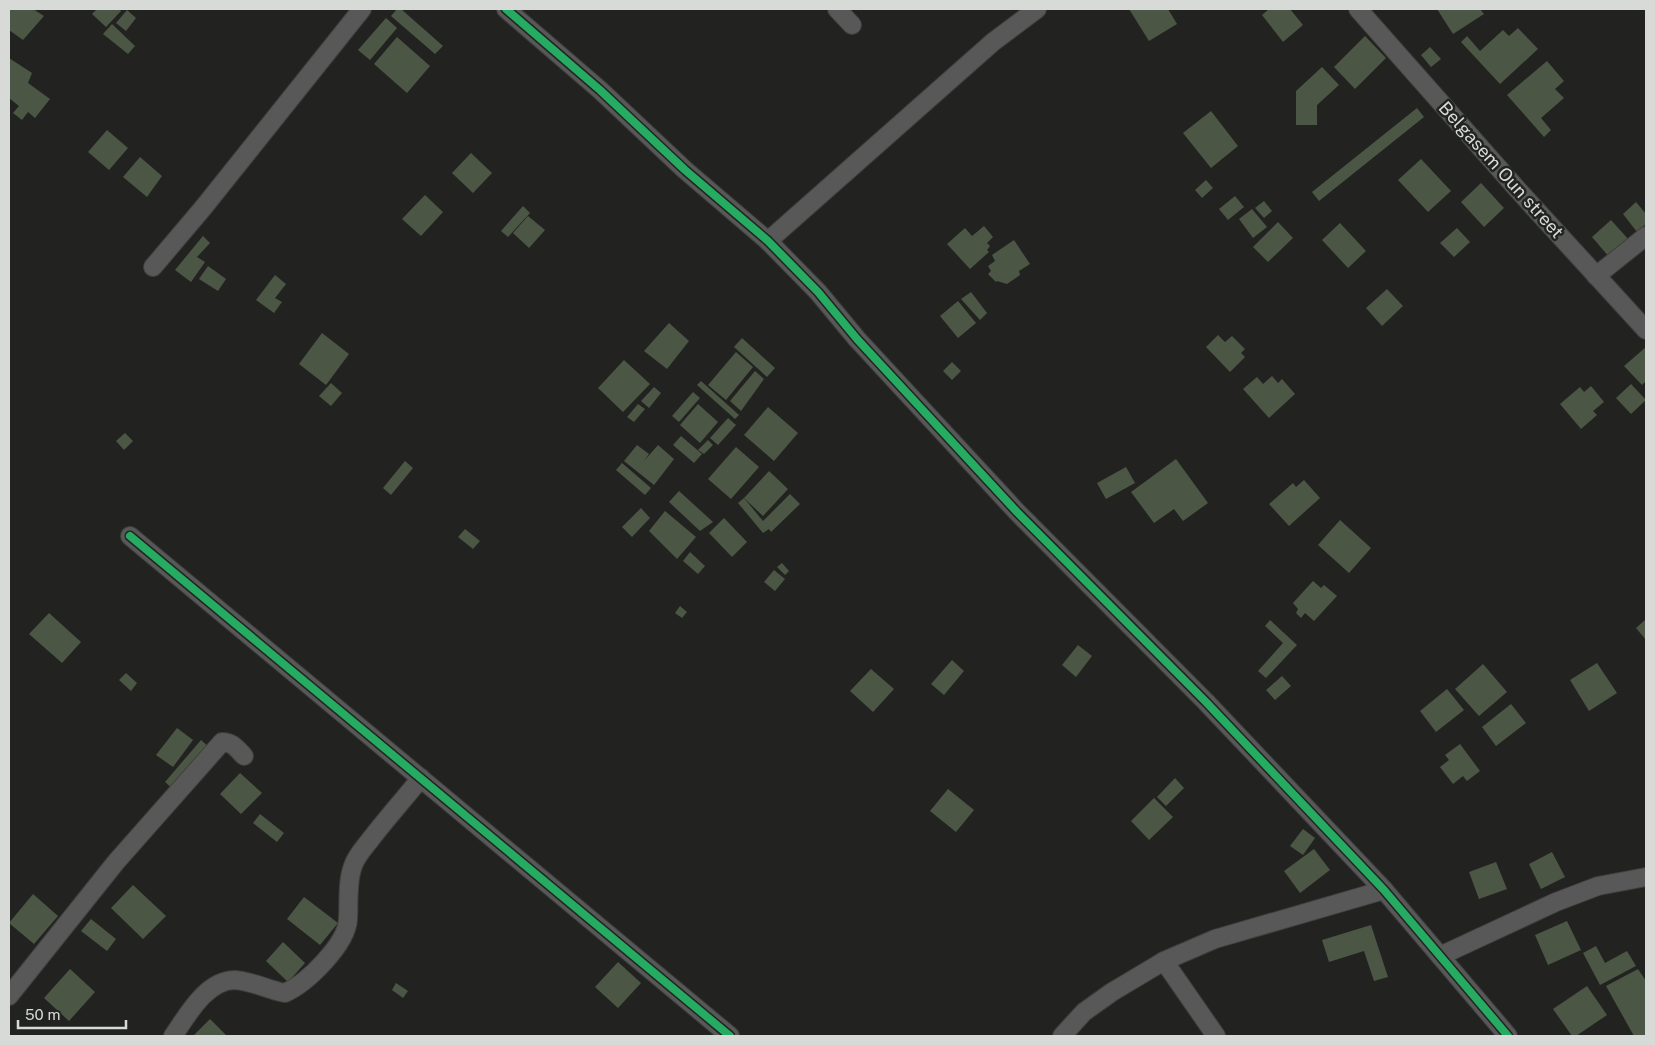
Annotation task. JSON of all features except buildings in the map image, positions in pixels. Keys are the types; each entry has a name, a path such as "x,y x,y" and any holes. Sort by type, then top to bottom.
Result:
{"street":[{"path":"153,267 203,208 362,9"},
{"path":"506,9 600,90 685,170 768,241 818,292 857,340 1017,512 1206,702 1384,890 1508,1036"},
{"path":"837,9 852,25"},
{"path":"768,241 993,42 1037,9"},
{"name":"Belgasem Oun street","path":"1358,9 1511,182 1646,330"},
{"path":"1596,276 1646,236"},
{"path":"130,536 730,1036"},
{"path":"9,996 116,862 222,742 228,742 235,746 244,756"},
{"path":"173,1036 200,1000 210,990 222,983 235,980 285,993 308,976 327,958 345,934 348,921 352,866 383,823 421,778"},
{"path":"1440,956 1556,902 1598,886 1646,877"},
{"path":"1062,1036 1084,1012 1112,992 1164,962 1215,939 1384,890"},
{"path":"1164,962 1216,1036"}],"cycle path":[{"path":"506,9 600,90 685,170 768,241 818,292 857,339 1017,512 1206,702 1384,890 1508,1036"},
{"path":"130,536 730,1036"}]}
